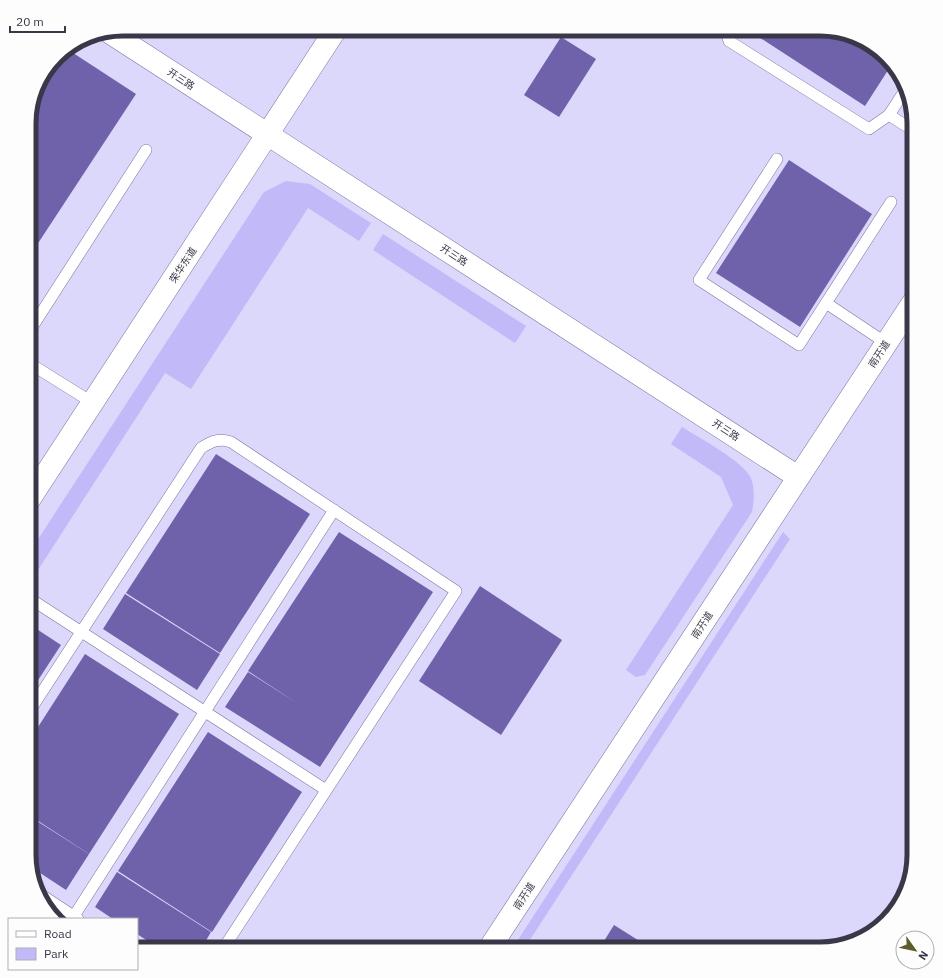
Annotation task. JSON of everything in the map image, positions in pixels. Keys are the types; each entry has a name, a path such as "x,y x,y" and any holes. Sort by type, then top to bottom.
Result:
{"street":[{"name":"开三路","path":"116,36 798,477"},
{"name":"荣华东道","path":"36,489 332,36"},
{"name":"南开道","path":"494,942 907,312"}],"lane":[{"path":"727,36 729,41 869,129 889,115 902,95"},
{"path":"889,115 907,127"},
{"path":"36,321 146,150"},
{"path":"777,159 699,280 799,345 891,202"},
{"path":"826,303 886,343"},
{"path":"36,367 93,403"},
{"path":"36,701 201,448 211,442 221,439 231,442 456,591 228,942"},
{"path":"49,900 76,918 334,510"},
{"path":"36,602 326,790"}],"green space":[{"path":"286,181 310,184 371,223 359,241 308,208 191,389 165,373 36,573 36,542 264,192"},
{"path":"383,234 526,326 515,343 373,250"},
{"path":"682,427 720,450 747,472 751,478 754,491 752,512 645,675 636,677 626,670 733,505 721,477 671,444"},
{"path":"783,532 790,539 529,942 517,942"}],"building":[{"path":"757,36 826,36 853,43 873,54 888,69 865,106"},
{"path":"561,37 596,59 559,117 524,95"},
{"path":"73,53 136,94 36,246 36,117 41,95 54,70"},
{"path":"789,160 872,214 800,327 716,273"},
{"path":"216,454 310,514 220,653 126,593"},
{"path":"339,532 433,592 320,767 225,707 248,672 297,703 248,671"},
{"path":"480,586 562,640 501,735 419,681"},
{"path":"125,594 220,654 197,690 103,629"},
{"path":"36,629 61,645 36,683"},
{"path":"85,654 179,714 89,854 36,820 36,730"},
{"path":"208,732 302,792 212,932 118,871"},
{"path":"36,820 89,854 66,890 38,872 36,861"},
{"path":"117,872 211,932 205,942 149,942 138,935 138,918 112,918 95,907"},
{"path":"614,925 641,942 603,942"}]}
